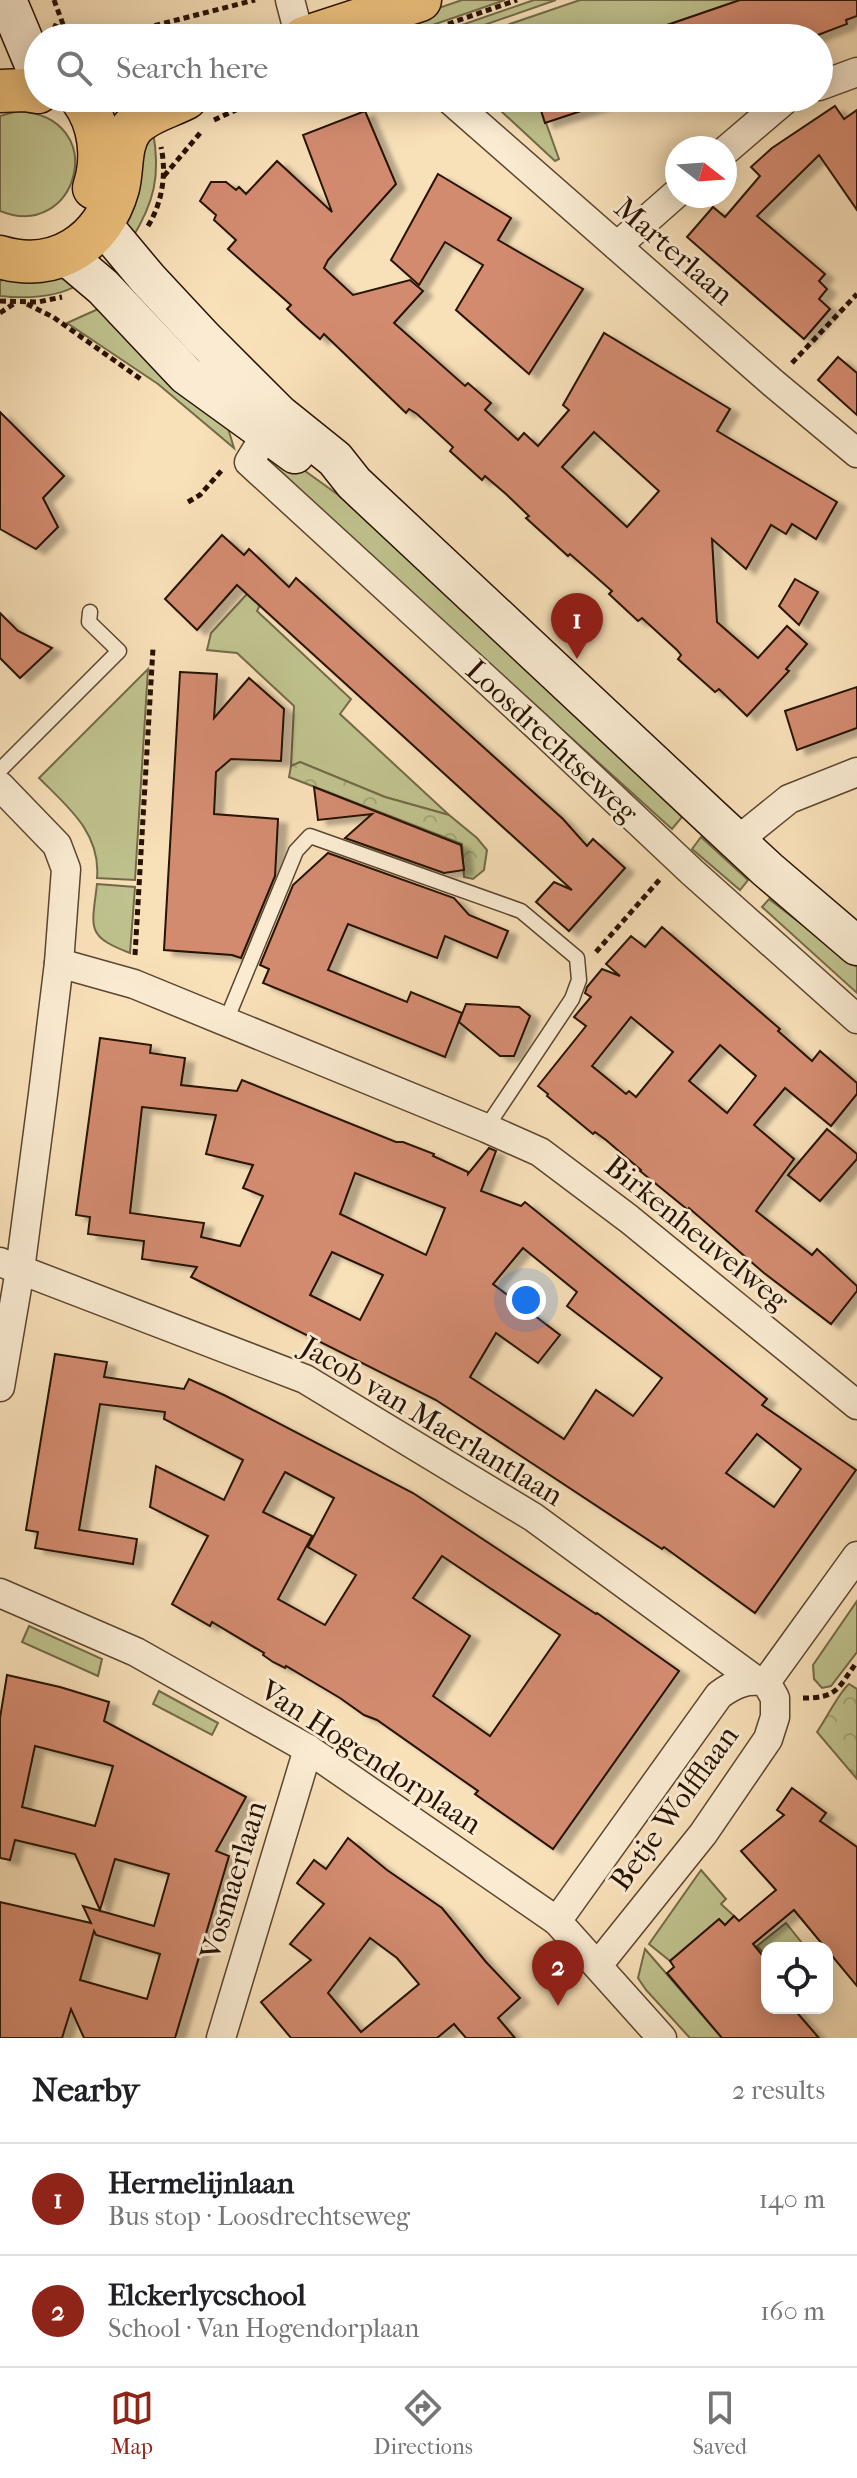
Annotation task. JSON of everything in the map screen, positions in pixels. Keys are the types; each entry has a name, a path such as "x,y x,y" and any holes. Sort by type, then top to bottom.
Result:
{"main road":[{"path":"373,24 433,12"},
{"path":"0,91 24,90"},
{"path":"0,254 35,263 64,254 91,237 100,159 96,128 88,112"},
{"path":"0,254 12,242 60,230 80,215 94,214 119,185 125,140 132,128 157,112"}],"street":[{"path":"7,0 24,60"},
{"path":"289,0 297,24"},
{"path":"833,81 857,72"},
{"name":"Marterlaan","path":"464,112 857,453"},
{"path":"737,141 771,112"},
{"path":"617,246 665,204"},
{"name":"Loosdrechtseweg","path":"94,214 157,289 265,437 335,459 354,483 737,841 857,946"},
{"name":"Loosdrechtseweg","path":"64,254 103,287 186,375 265,437 678,859 857,1019"},
{"path":"737,841 789,799 857,772"},
{"path":"0,786 57,845 66,869 59,963 10,1266 0,1387"},
{"name":"Birkenheuvelweg","path":"59,963 134,984 540,1152 629,1219 857,1405"},
{"name":"Jacob van Maerlantlaan","path":"10,1266 305,1379 533,1517 765,1686"},
{"name":"Betje Wolfflaan","path":"765,1686 857,1556"},
{"name":"Van Hogendorplaan","path":"0,1593 136,1652 308,1749 557,1921 662,2038"},
{"name":"Betje Wolfflaan","path":"557,1921 719,1695 735,1684 765,1686"},
{"name":"Betje Wolfflaan","path":"598,1965 703,1834 768,1739 775,1717 765,1686"},
{"name":"Vosmaerlaan","path":"225,2035 308,1749"}],"lane":[{"path":"0,770 119,651 89,622 90,612"},
{"path":"226,1021 296,851 310,836 521,911 577,958 579,980 572,999 486,1128"}],"path":[{"path":"54,0 63,24"},
{"path":"161,24 255,0"},
{"path":"433,12 517,0"},
{"path":"163,177 211,121 231,112"},
{"path":"773,383 857,294"},
{"path":"0,313 15,303"},
{"path":"26,303 53,317 153,388"},
{"path":"134,984 153,648"},
{"path":"578,969 601,948 678,859"},
{"path":"765,1686 827,1698 837,1690 857,1662"}],"green space":[{"path":"462,0 505,0 436,24 393,24"},
{"path":"534,0 556,0 487,24 465,24"},
{"path":"580,0 740,0 670,24 510,24"},
{"path":"18,111 48,118 66,134 74,154 74,175 65,195 49,210 27,216 0,211 0,116"},
{"path":"502,112 542,112 559,159 555,161"},
{"path":"153,132 156,162 154,189 131,240 126,214 130,185"},
{"path":"14,276 58,276 80,284 41,296 0,296 0,281"},
{"path":"107,305 224,415 234,448 158,384 67,323"},
{"path":"276,450 380,525 637,768 682,817 672,829 276,471 270,465"},
{"path":"247,594 260,605 257,611 351,699 340,714 449,815 385,797 300,762 291,766 294,706 237,653 207,650 211,633"},
{"path":"148,669 135,880 97,878 94,847 88,834 39,778"},
{"path":"300,762 385,797 449,815 487,850 484,870 473,879 464,877 462,844 289,777 291,766"},
{"path":"701,837 748,880 740,890 692,849"},
{"path":"97,884 135,887 130,953 105,941 95,929"},
{"path":"769,899 857,967 857,993 762,907"},
{"path":"857,1601 857,1652 831,1686 822,1688 814,1679 813,1665"},
{"path":"29,1626 102,1659 98,1676 22,1642"},
{"path":"849,1684 857,1689 857,1779 817,1732"},
{"path":"159,1691 218,1723 212,1735 153,1704"},
{"path":"701,1870 726,1899 721,1904 734,1916 725,1925 719,1919 670,1961 649,1944"},
{"path":"786,1923 801,1942 762,1942"},
{"path":"645,1949 722,2038 690,2038 646,1990 638,1978"}],"building":[{"path":"740,0 857,0 857,16 833,29 833,24 670,24"},
{"path":"835,106 844,119 857,110 857,210 819,155 757,216 825,274 819,281 827,289 819,299 830,309 804,339 687,237 712,208 725,217 733,208 737,208 737,203 760,176 751,167 772,148 826,112 833,112"},
{"path":"365,112 396,184 324,268 353,295 410,280 423,291 394,323 465,386 468,383 491,403 485,410 518,440 524,433 538,446 569,410 563,405 604,333 730,409 717,431 837,502 816,539 792,524 786,534 771,525 746,569 712,539 717,622 758,658 787,626 807,644 786,669 789,671 747,716 719,689 715,692 678,659 681,655 677,650 642,618 638,621 609,594 612,591 526,518 529,516 506,494 485,476 482,480 450,451 453,447 417,414 409,409 406,413 324,334 320,339 287,309 291,305 228,249 236,240 214,220 216,215 200,201 211,182 226,182 236,190 239,187 246,194 277,161 332,212 303,135","holes":["594,432 659,491 627,527 562,467"]},
{"path":"541,112 578,112 545,123"},
{"path":"438,174 511,218 498,240 583,289 529,374 456,310 483,265 445,242 419,285 391,260"},
{"path":"838,357 857,373 857,415 818,380"},
{"path":"0,412 64,476 43,498 58,527 36,549 0,529"},
{"path":"222,535 244,555 249,549 289,587 296,578 563,819 587,846 593,839 625,868 569,931 536,902 554,882 572,890 237,585 197,630 165,599"},
{"path":"795,579 818,592 799,625 779,606"},
{"path":"0,613 18,631 52,648 20,678 0,658"},
{"path":"180,672 217,674 214,718 249,678 284,709 281,761 231,759 216,772 214,814 278,819 275,876 241,958 164,950"},
{"path":"857,687 857,728 797,750 785,711"},
{"path":"314,787 461,845 464,870 444,873 345,838 372,814 318,820"},
{"path":"328,853 454,898 469,915 508,931 497,958 445,936 437,958 348,924 328,970 407,1002 411,992 462,1013 445,1057 263,983 269,969 260,965 293,885"},
{"path":"662,927 780,1029 778,1031 812,1061 820,1051 857,1083 857,1094 831,1126 785,1088 754,1125 794,1159 756,1211 812,1255 817,1249 857,1286 857,1291 831,1324 764,1273 538,1086 586,1026 574,1017 591,997 585,993 587,987 602,969 620,976 606,964 631,936 645,947","holes":["631,1017 673,1052 636,1097 629,1091 626,1094 592,1066","720,1045 756,1076 727,1113 689,1081"]},
{"path":"466,1004 519,1007 530,1016 514,1056 500,1056 459,1022"},
{"path":"100,1038 151,1045 150,1053 185,1058 181,1085 237,1091 242,1080 396,1142 434,1154 468,1174 489,1148 496,1151 481,1191 521,1206 525,1202 767,1399 762,1405 856,1470 755,1613 664,1547 662,1549 436,1400 191,1277 197,1267 142,1259 144,1241 88,1234 90,1217 76,1215","holes":["142,1107 216,1115 206,1154 253,1165 243,1188 263,1196 240,1246 201,1237 204,1223 130,1213","355,1173 445,1208 426,1255 340,1214","523,1248 577,1292 567,1306 662,1378 633,1416 596,1390 564,1439 470,1377 496,1333 538,1363 560,1335 493,1284","332,1252 383,1275 360,1320 310,1295","757,1434 801,1469 774,1507 726,1473"]},
{"path":"827,1129 857,1154 857,1159 820,1201 788,1175"},
{"path":"55,1354 107,1362 104,1377 184,1389 189,1379 413,1493 597,1613 679,1671 553,1849 475,1794 478,1791 377,1720 286,1666 273,1662 264,1653 212,1622 210,1626 172,1604 208,1536 150,1507 156,1466 224,1500 243,1460 164,1419 165,1412 100,1404 79,1530 137,1539 133,1564 35,1548 38,1532 26,1530","holes":["285,1472 334,1498 308,1547 356,1575 325,1625 278,1599 312,1536 263,1512","442,1556 560,1635 490,1736 433,1696 470,1636 413,1598"]},
{"path":"7,1675 109,1702 104,1721 246,1797 216,1851 229,1856 175,2038 84,2038 71,2009 62,2038 0,2038 0,1902 91,1923 83,1906 154,1926 169,1874 115,1859 100,1910 75,1854 15,1840 10,1860 0,1858 0,1718","holes":["35,1746 113,1766 95,1826 22,1807","94,1931 96,1935 160,1954 147,1999 80,1980"]},
{"path":"792,1788 826,1813 820,1821 857,1847 857,1986 833,1957 833,1942 821,1942 794,1910 753,1944 761,1954 761,2014 798,2014 819,2038 722,2038 667,1973 674,1967 670,1961 719,1919 725,1925 734,1916 739,1921 776,1890 741,1851 784,1815 777,1810"},
{"path":"348,1838 442,1908 520,1998 498,2018 515,2038 466,2038 454,2024 437,2038 291,2038 261,2002 311,1960 290,1944 324,1904 297,1883 314,1860 326,1869","holes":["370,1938 397,1958 419,1984 361,2032 328,1993"]}],"place":[{"name":"Hermelijnlaan","path":"577,659"},
{"name":"Elckerlycschool","path":"558,2006"}]}
